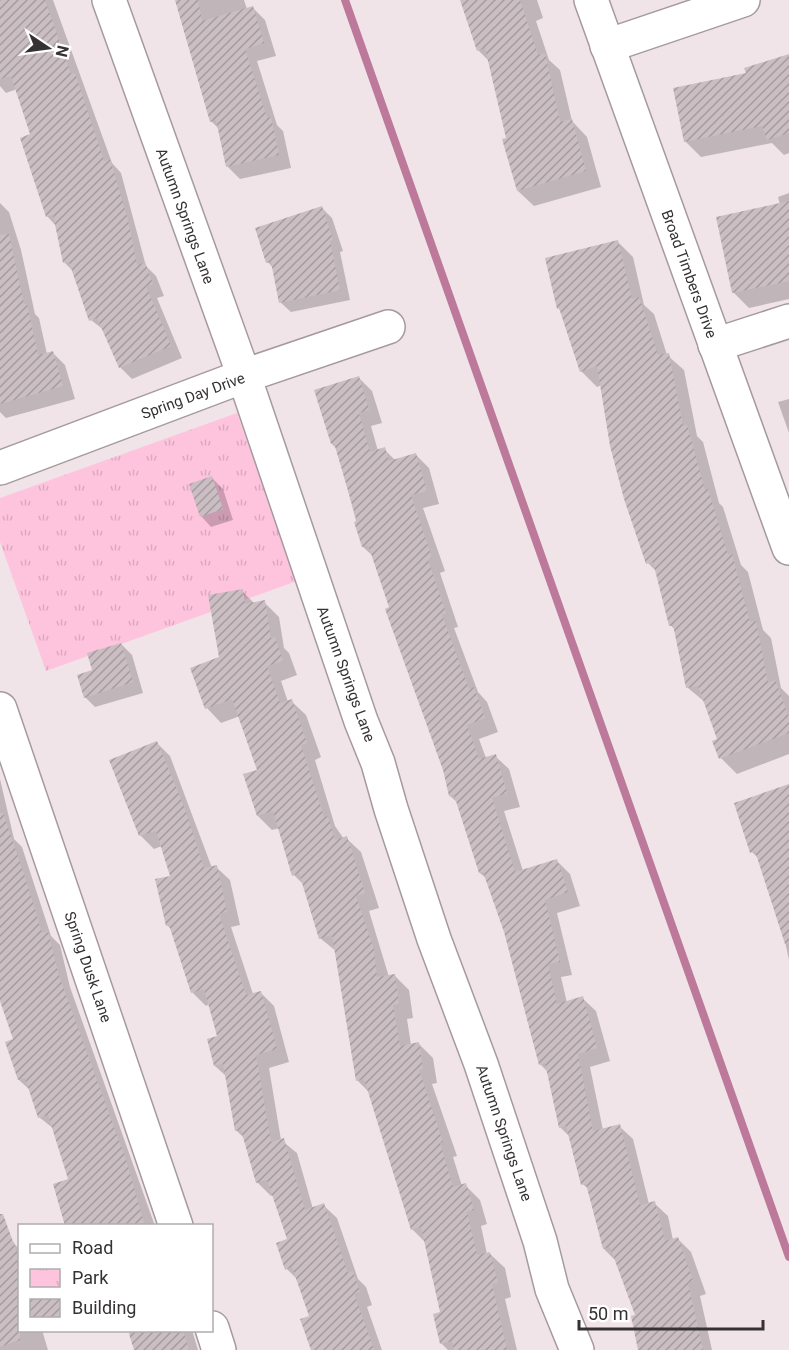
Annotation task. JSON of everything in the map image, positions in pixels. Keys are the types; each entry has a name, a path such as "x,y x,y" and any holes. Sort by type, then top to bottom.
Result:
{"street":[{"name":"Autumn Springs Lane","path":"109,0 244,376 361,721 378,763 434,939 492,1097 540,1241 552,1289 577,1350"},
{"name":"Broad Timbers Drive","path":"591,0 789,548"},
{"path":"607,46 743,0"},
{"path":"715,345 789,321"},
{"name":"Spring Day Drive","path":"0,468 244,376 388,327"},
{"name":"Spring Dusk Lane","path":"0,709 175,1224"},
{"path":"213,1331 219,1350"}],"green space":[{"path":"237,413 297,581 46,671 0,542 0,498"}],"building":[{"path":"0,0 45,0 71,74 75,73 104,161 110,159 128,220 137,265 145,262 153,284 146,286 171,346 119,368 97,318 89,321 69,262 63,263 53,215 46,217 20,138 30,134 11,76 0,79"},
{"path":"175,0 198,0 202,21 253,6 264,43 245,49 267,118 271,117 279,155 226,167 216,120 210,122"},
{"path":"460,0 520,0 538,55 545,53 560,122 572,119 586,171 517,191 502,139 506,138 485,48 477,51"},
{"path":"789,54 789,133 767,140 762,126 684,142 673,88 746,73 744,68"},
{"path":"789,201 789,281 732,293 716,217"},
{"path":"322,206 333,240 330,241 340,290 279,303 271,262 266,263 255,228"},
{"path":"9,234 38,355 53,351 63,386 0,404 0,235"},
{"path":"618,240 632,299 639,297 658,355 669,353 683,426 687,425 705,490 708,489 728,555 732,554 750,622 756,621 768,683 775,680 789,717 789,733 719,759 712,741 717,739 698,686 686,688 673,625 669,626 653,562 646,564 624,499 610,446 597,366 580,372 559,308 557,309 545,258"},
{"path":"359,376 369,410 359,413 370,452 385,447 389,461 416,453 427,491 411,495 432,558 428,560 446,613 442,615 469,689 474,687 485,718 467,725 479,759 496,754 507,793 492,798 515,872 557,859 568,892 545,900 560,962 548,964 557,1004 583,996 597,1048 578,1054 593,1131 620,1124 640,1205 655,1201 665,1241 678,1237 693,1281 688,1283 703,1350 638,1350 631,1316 635,1315 610,1247 603,1249 586,1184 581,1185 566,1126 559,1128 545,1063 539,1065 504,932 483,872 479,873 454,795 449,796 443,770 385,609 389,607 368,545 362,547 354,522 357,521 334,443 331,444 314,390"},
{"path":"212,476 223,509 200,517 189,484"},
{"path":"243,589 245,604 265,600 271,639 275,637 283,661 267,666 280,703 292,699 307,743 301,745 324,817 328,816 335,840 347,836 365,893 356,896 374,950 377,977 395,974 399,1004 393,1005 400,1046 419,1042 423,1069 419,1070 443,1142 440,1143 453,1187 466,1183 474,1210 467,1212 477,1255 490,1252 498,1283 492,1284 507,1350 454,1350 452,1341 440,1344 433,1314 440,1312 421,1227 411,1230 364,1079 356,1081 332,935 319,939 299,873 292,876 273,811 257,816 243,774 257,770 232,699 205,709 190,668 219,657 208,595"},
{"path":"121,643 133,682 84,698 77,675 92,670 87,653"},
{"path":"157,741 185,809 204,868 217,865 227,912 219,914 246,995 261,991 277,1049 256,1055 271,1142 284,1138 305,1210 324,1203 348,1273 353,1271 360,1292 354,1293 374,1350 311,1350 300,1319 309,1316 292,1267 285,1270 276,1243 287,1239 267,1180 256,1183 241,1130 235,1131 223,1064 214,1066 207,1039 217,1036 204,989 191,993 169,925 166,926 155,879 170,876 156,831 139,836 109,760"},
{"path":"789,784 789,943 785,944 755,851 750,853 734,803"},
{"path":"0,813 3,813 42,933 48,931 58,973 127,1163 144,1224 64,1224 53,1184 68,1179 48,1115 38,1118 25,1078 18,1080 5,1042 13,1039 0,1001"},
{"path":"0,1214 3,1214 18,1255 18,1332 20,1332 20,1340 0,1347"},
{"path":"184,1332 189,1350 134,1350 129,1334"}],"waterway":[{"path":"345,0 789,1257"}]}
